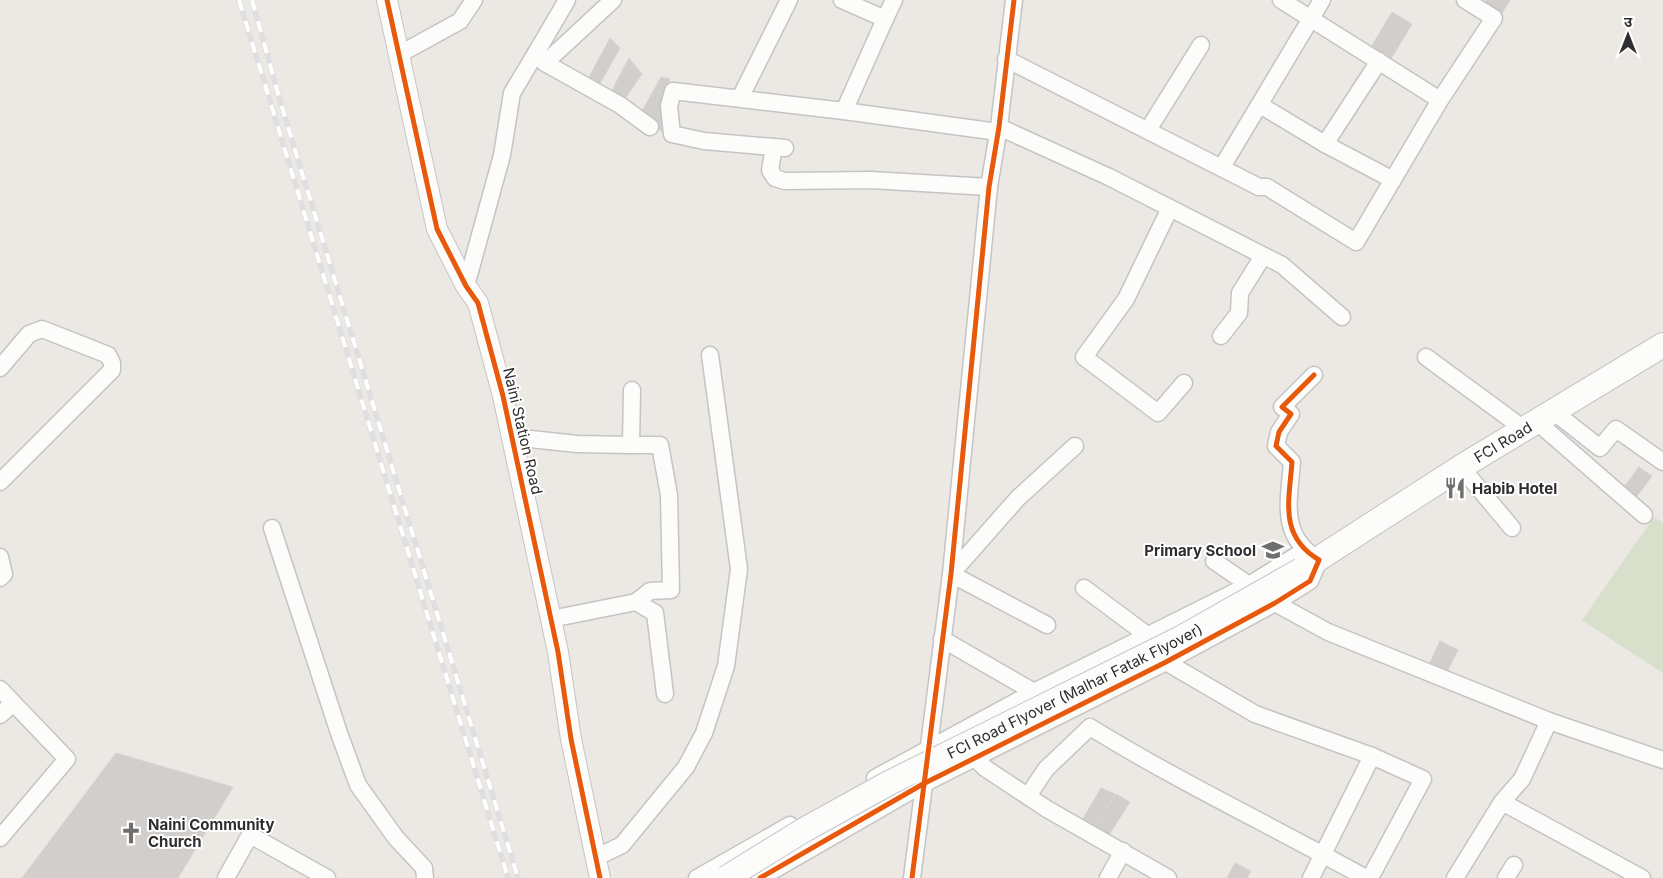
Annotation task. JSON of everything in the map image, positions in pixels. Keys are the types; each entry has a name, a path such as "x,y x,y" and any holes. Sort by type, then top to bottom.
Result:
{"main road":[{"name":"FCI Road","path":"1308,560 1663,345"},
{"name":"FCI Road Flyover (Malhar Fatak Flyover)","path":"726,878 804,830 889,783 1181,638 1308,560"}],"street":[{"name":"Naini Station Road","path":"387,0 437,229 466,286 478,303 512,437 558,652 570,739 600,878"},
{"path":"398,54 460,21 474,0"},
{"path":"466,286 502,155 512,94 540,58 567,0"},
{"path":"540,58 613,0"},
{"path":"740,98 789,0"},
{"path":"842,0 885,19"},
{"path":"844,111 894,0"},
{"path":"912,878 951,574 989,187 999,130 1014,0"},
{"path":"1281,0 1440,100"},
{"path":"1222,167 1322,0"},
{"path":"1006,59 1259,187 1267,187 1356,242 1440,100 1494,18 1465,0"},
{"path":"1148,130 1201,45"},
{"path":"540,58 620,105 650,127"},
{"path":"1325,144 1379,61"},
{"path":"989,187 871,180 785,181 775,178 770,170 779,148 704,142 672,134 669,106 673,91 999,130 1170,208 1282,265 1342,317"},
{"path":"1260,105 1325,144 1393,180"},
{"path":"1170,208 1126,299 1084,357 1158,413 1184,383"},
{"path":"1221,336 1239,313 1240,293 1263,256"},
{"path":"0,368 29,334 42,329 108,355 112,363 112,370 0,482"},
{"path":"595,858 622,845 686,767 704,733 726,666 739,569 710,355"},
{"path":"1426,357 1538,420 1600,448 1616,429 1663,462"},
{"path":"760,878 923,784 1068,709 1166,662 1275,603 1310,581 1308,560 1288,520 1292,462 1276,446 1279,432 1291,414 1277,404 1314,375"},
{"path":"631,445 632,390"},
{"path":"1538,420 1644,515"},
{"path":"512,437 577,444 660,446 670,495 671,590 650,591 636,602 551,619"},
{"path":"951,574 1018,498 1075,446"},
{"path":"1461,468 1512,528"},
{"path":"272,528 339,734 358,785 396,838 424,868 425,878"},
{"path":"0,557 4,574 0,578"},
{"path":"697,878 928,748 1034,692 1249,585 1308,560"},
{"path":"1214,561 1249,585"},
{"path":"951,574 1048,625"},
{"path":"1084,588 1147,635"},
{"path":"636,602 655,613 665,694"},
{"path":"1275,603 1328,632 1549,721 1663,760"},
{"path":"942,639 1034,692"},
{"path":"1028,796 1046,769 1090,727 1148,763 1208,796 1368,878 1423,779 1372,756 1255,714 1166,662"},
{"path":"0,689 67,760 0,838"},
{"path":"0,715 13,702"},
{"path":"1455,878 1502,802 1522,780 1549,721"},
{"path":"1311,878 1372,756"},
{"path":"975,758 985,768 1028,796 1168,878"},
{"path":"1502,802 1642,878"},
{"path":"226,878 250,835 327,878"},
{"path":"1108,878 1123,851"}],"green space":[{"path":"1654,517 1663,523 1663,673 1582,620"}],"building":[{"path":"1486,0 1510,0 1499,18 1482,8"},
{"path":"1392,12 1412,24 1388,64 1368,52"},
{"path":"610,38 620,48 598,87 587,81"},
{"path":"629,58 642,74 622,103 609,96"},
{"path":"661,77 670,79 667,93 667,135 640,115"},
{"path":"1639,467 1652,476 1637,496 1624,487"},
{"path":"1440,641 1458,650 1445,676 1427,669"},
{"name":"Naini Community Church","path":"116,753 233,787 178,878 22,878"},
{"path":"1101,788 1115,794 1092,831 1080,824"},
{"path":"1116,794 1130,802 1107,838 1092,831"},
{"path":"1235,863 1251,871 1247,878 1227,878"}],"railway":[{"path":"239,0 508,878"},
{"path":"252,0 281,104 518,878"}],"cycle path":[{"path":"387,0 437,229 466,286 478,303 503,396 558,652 571,739 600,878"},
{"path":"912,878 951,574 989,187 999,127 1014,0"},
{"path":"760,878 923,784 1166,662 1275,603 1310,581 1319,560 1306,551 1297,540 1292,529 1289,517 1292,462 1276,446 1279,432 1291,414 1282,407 1314,375"}],"place":[{"name":"Habib Hotel","path":"1455,488"},
{"name":"Primary School","path":"1273,550"},
{"name":"Naini Community Church","path":"131,833"}]}
